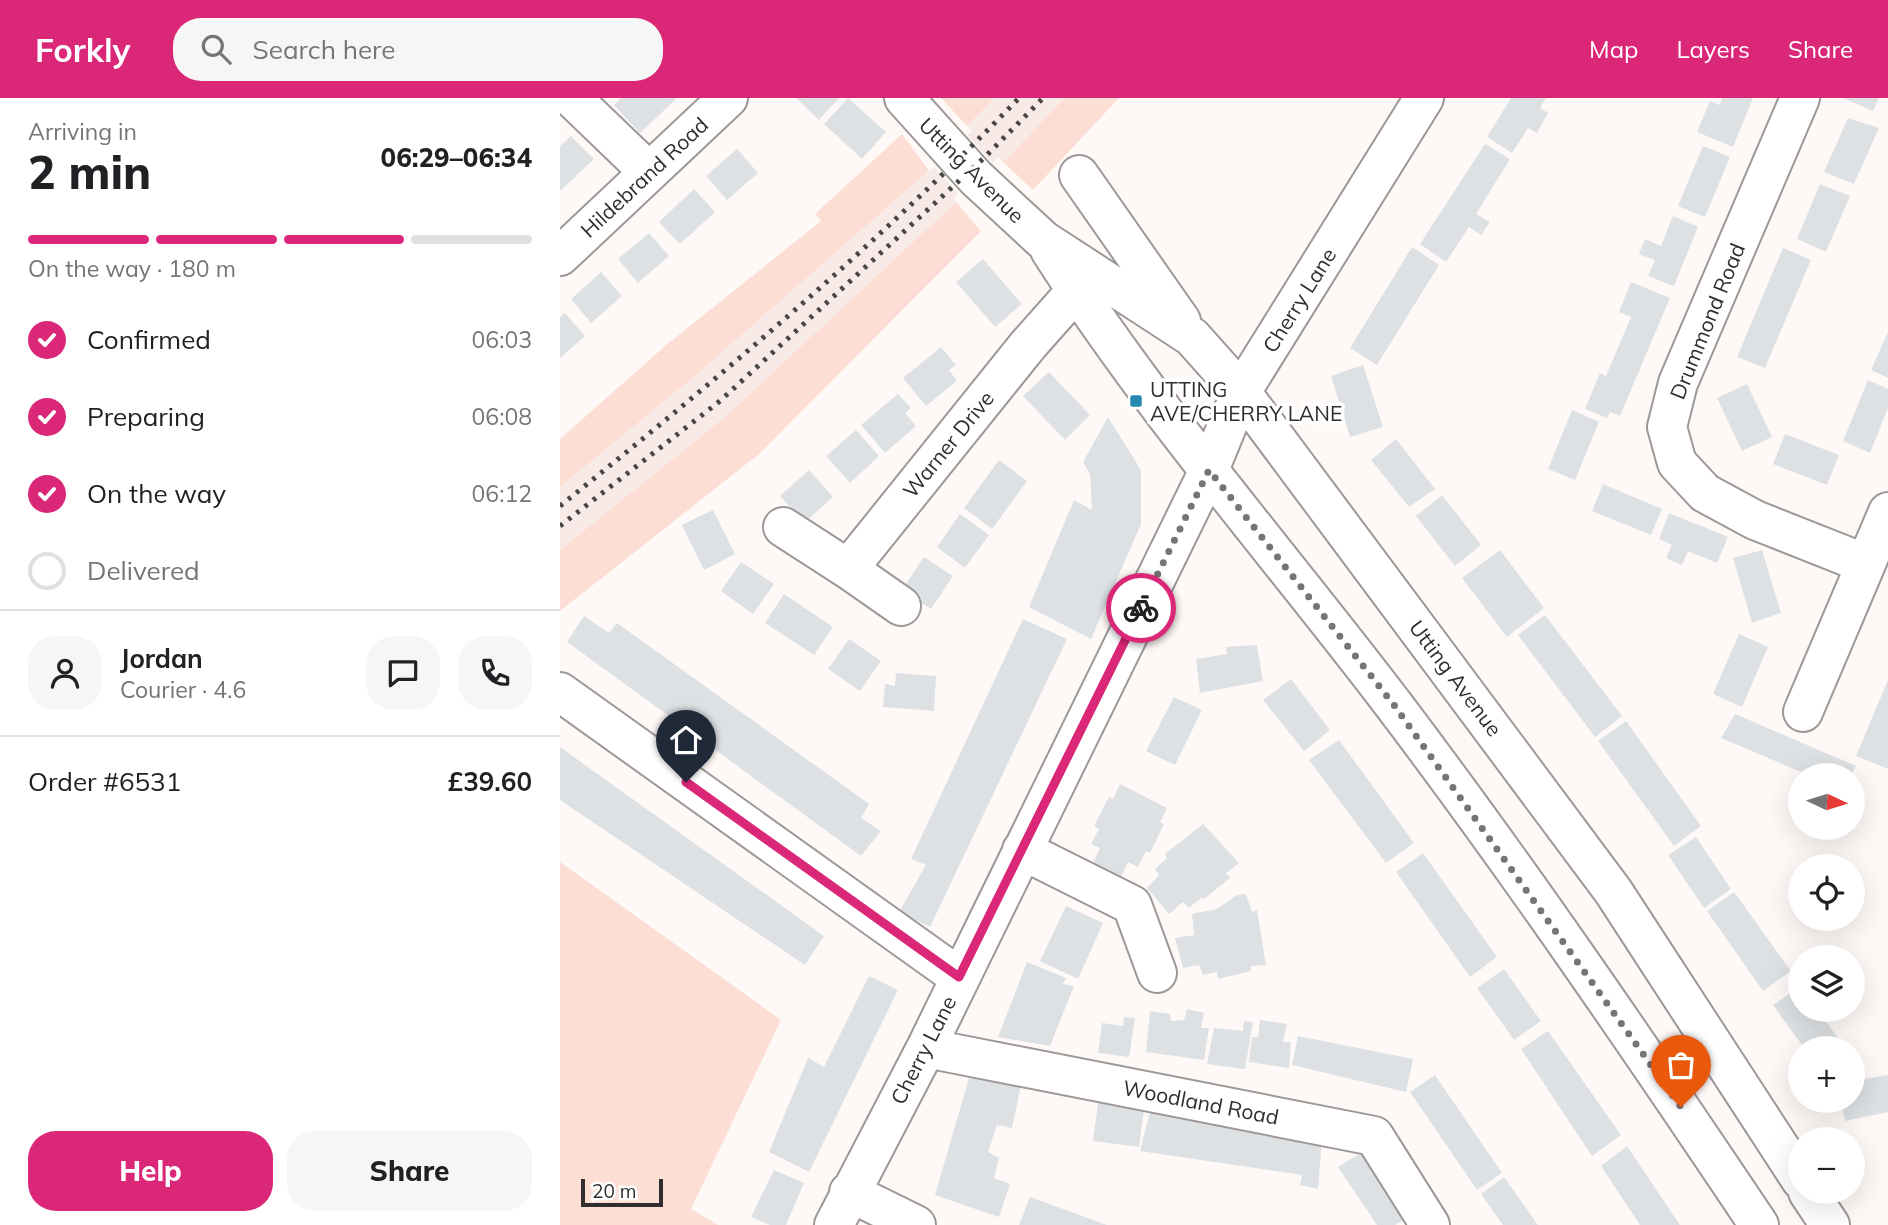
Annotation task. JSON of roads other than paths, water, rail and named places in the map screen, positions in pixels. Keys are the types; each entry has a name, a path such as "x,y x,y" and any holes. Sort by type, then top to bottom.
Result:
{"street":[{"path":"572,98 649,172"},
{"name":"Hildebrand Road","path":"560,256 728,98"},
{"name":"Utting Avenue","path":"904,98 968,169 1084,281 1209,470 1394,705 1552,923 1759,1225"},
{"name":"Cherry Lane","path":"841,1209 926,1048 1209,470 1241,393 1424,98"},
{"name":"Drummond Road","path":"1800,98 1678,383 1667,427 1677,463 1705,493 1755,520 1866,564"},
{"path":"1079,175 1192,337"},
{"name":"Utting Avenue","path":"1084,281 1192,337 1241,393 1613,891 1788,1160"},
{"name":"Warner Drive","path":"848,569 1084,281"},
{"path":"1803,712 1888,512"},
{"path":"783,527 901,606"},
{"path":"560,692 959,977"},
{"path":"1021,850 1132,905 1157,973"},
{"name":"Woodland Road","path":"926,1048 1374,1136 1430,1225"},
{"path":"1816,1204 1830,1225"},
{"path":"841,1209 916,1225"}],"railway":[{"path":"560,506 796,309 910,206 1019,98"},
{"path":"560,526 720,401 986,156 1043,98"}],"place":[{"name":"UTTING AVE/CHERRY LANE","path":"1136,401"}]}
